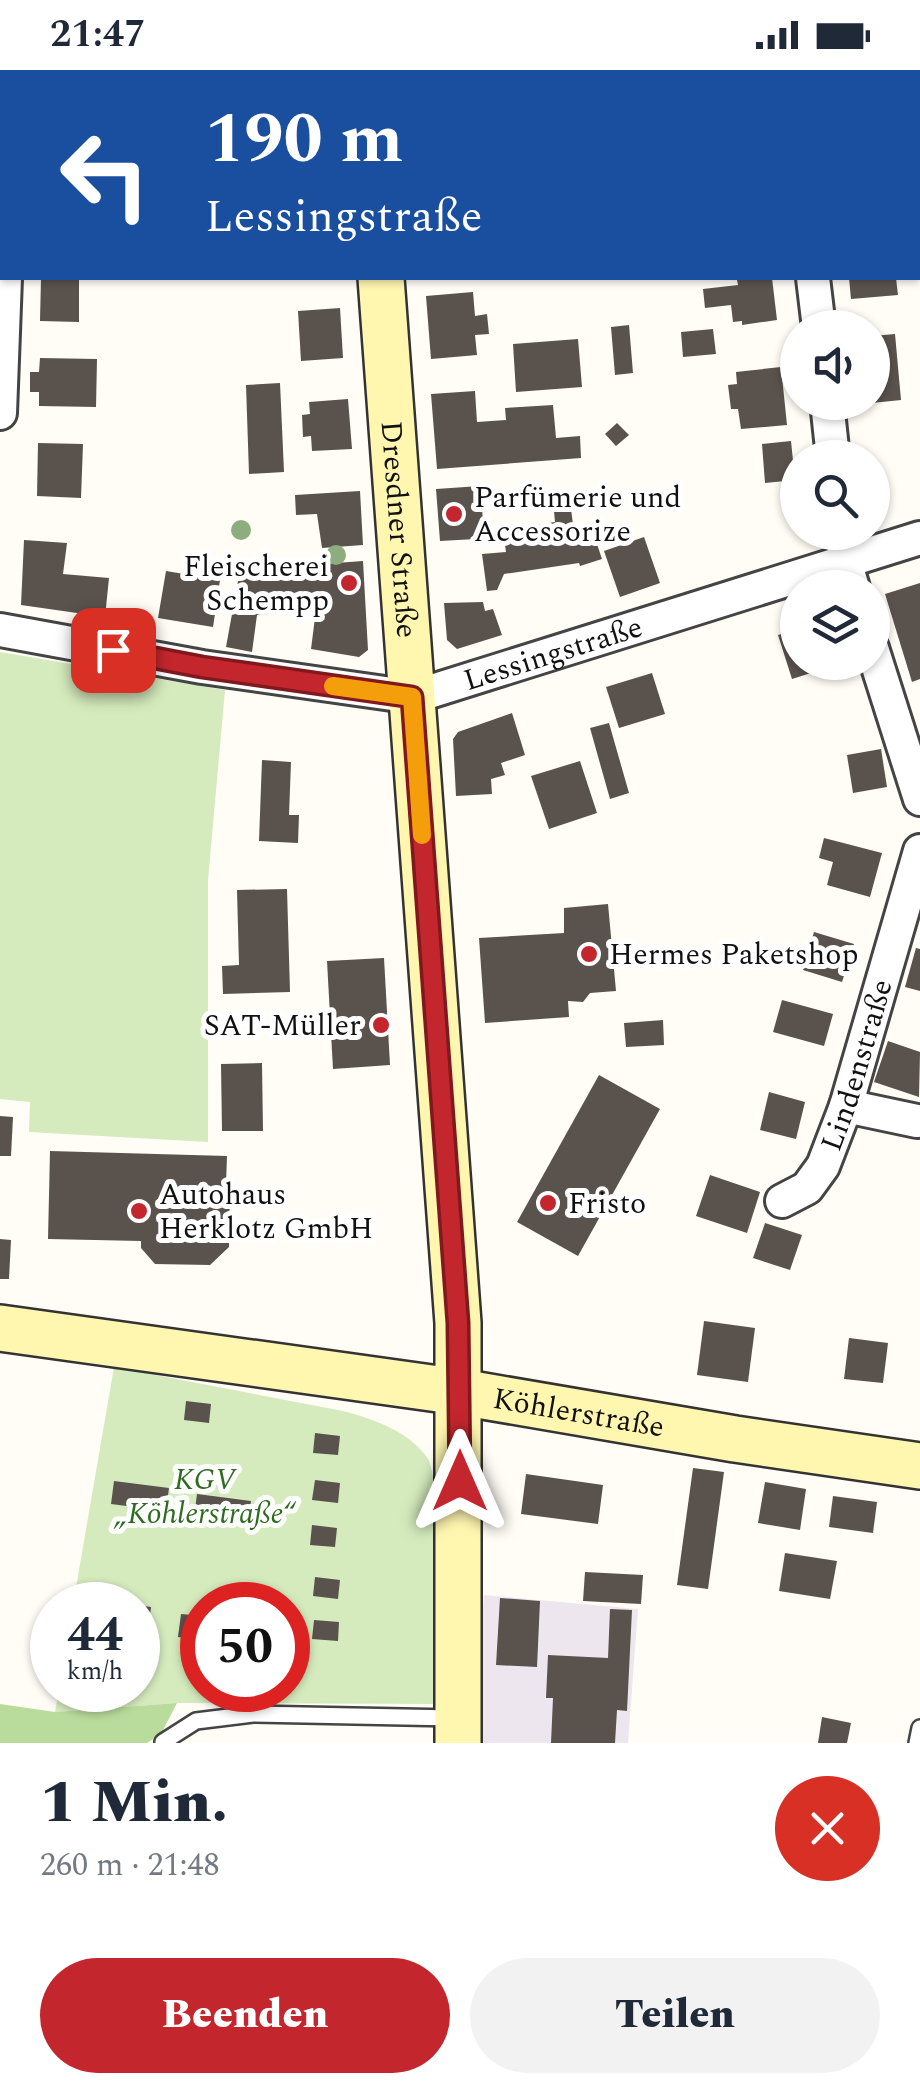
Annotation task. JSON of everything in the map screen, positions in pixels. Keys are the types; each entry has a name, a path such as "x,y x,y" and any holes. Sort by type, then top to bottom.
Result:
{"main road":[{"name":"Dresdner Straße","path":"381,280 458,1323 458,1731"},
{"name":"Köhlerstraße","path":"0,1328 460,1392 920,1466"}],"street":[{"path":"0,413 5,280"},
{"path":"813,280 816,310"},
{"name":"Lessingstraße","path":"0,630 202,667 412,697 920,538"},
{"path":"882,680 920,799"},
{"name":"Lindenstraße","path":"782,1201 807,1188 823,1166 846,1106 920,851"},
{"path":"846,1106 917,1121"}],"lane":[{"path":"163,1742 196,1721 253,1714 458,1731"},
{"path":"917,1743 920,1728"}],"shaded area":[{"path":"484,1595 638,1609 628,1743 474,1743"}],"green space":[{"path":"0,652 225,690 208,880 208,1142 29,1132 30,1102 0,1099"},
{"name":"KGV „Köhlerstraße“","path":"114,1367 343,1411 379,1423 412,1441 428,1459 433,1475 437,1537 434,1704 310,1704 310,1582 180,1582 177,1703 160,1704 160,1582 77,1582"},
{"path":"177,1703 161,1734 147,1743 0,1743 0,1704 30,1708 30,1712 160,1712 160,1704"}],"building":[{"path":"41,280 79,280 79,322 40,321"},
{"path":"737,280 772,280 777,320 742,325 742,321 733,322 731,305 705,308 703,289 738,285"},
{"path":"849,280 896,280 898,295 851,299"},
{"path":"473,292 475,316 487,314 489,334 475,335 477,355 431,359 426,296"},
{"path":"340,308 343,358 301,361 298,311"},
{"path":"629,325 633,373 615,375 611,327"},
{"path":"713,329 716,354 683,357 681,332"},
{"path":"890,334 895,334 901,400 890,401"},
{"path":"578,339 582,387 516,392 513,344"},
{"path":"40,358 97,359 96,407 39,406 39,392 30,392 30,372 39,372"},
{"path":"780,367 780,420 786,420 787,425 741,429 738,409 731,409 728,385 737,384 736,372"},
{"path":"280,383 284,472 249,474 246,385"},
{"path":"475,391 477,422 506,420 505,408 553,405 556,438 580,436 581,458 437,469 431,394"},
{"path":"348,399 352,449 312,451 311,436 303,437 302,415 310,414 309,402"},
{"path":"617,423 629,435 616,446 605,434"},
{"path":"780,442 780,482 765,483 762,444"},
{"path":"38,443 83,444 81,498 37,496"},
{"path":"480,486 484,532 475,532 476,539 440,541 436,489"},
{"path":"360,491 363,545 322,548 317,514 296,515 295,495"},
{"path":"571,509 574,532 592,529 602,559 580,566 579,563 504,574 497,590 487,591 482,554 506,552 503,530 555,522 554,511"},
{"path":"644,537 660,583 620,597 604,551"},
{"path":"24,540 67,543 63,574 109,578 105,617 21,605"},
{"path":"363,561 368,650 359,657 311,649 316,610 257,615 252,652 226,647 240,570"},
{"path":"166,571 220,580 213,627 158,618"},
{"path":"920,583 920,679 912,682 890,610 890,592"},
{"path":"483,602 485,611 493,609 502,635 457,649 447,640 444,603"},
{"path":"652,673 665,714 619,728 606,687"},
{"path":"512,713 525,755 501,763 505,775 491,779 492,794 456,796 453,739 458,732"},
{"path":"609,723 629,793 610,799 590,728"},
{"path":"881,749 887,787 853,793 847,755"},
{"path":"262,760 291,762 289,815 299,815 298,843 259,841"},
{"path":"580,761 597,813 549,829 531,776"},
{"path":"824,838 882,853 870,897 827,885 833,862 819,858"},
{"path":"287,889 290,992 223,994 222,966 239,965 237,890"},
{"path":"608,904 616,991 590,993 583,1002 568,1001 569,1017 485,1023 479,938 564,933 564,908"},
{"path":"814,932 854,944 842,982 803,970"},
{"path":"916,948 920,949 920,991 905,987"},
{"path":"384,958 390,1065 333,1069 327,961"},
{"path":"782,1000 833,1014 824,1046 773,1032"},
{"path":"663,1020 664,1045 626,1047 624,1023"},
{"path":"888,1041 920,1052 919,1097 874,1082"},
{"path":"262,1063 263,1131 222,1131 221,1064"},
{"path":"599,1075 660,1109 578,1256 517,1222"},
{"path":"769,1092 805,1102 796,1139 760,1130"},
{"path":"0,1116 13,1117 11,1156 0,1156"},
{"name":"Autohaus Herklotz GmbH","path":"50,1151 227,1156 229,1247 210,1265 155,1264 141,1248 141,1241 48,1239"},
{"path":"710,1175 760,1192 747,1233 696,1216"},
{"path":"765,1223 802,1235 790,1270 753,1258"},
{"path":"0,1239 11,1240 9,1279 0,1279"},
{"path":"704,1321 755,1328 748,1382 697,1375"},
{"path":"849,1338 888,1343 883,1383 844,1379"},
{"path":"186,1401 211,1404 209,1423 184,1420"},
{"path":"315,1433 340,1436 338,1455 313,1453"},
{"path":"693,1468 724,1472 708,1589 677,1585"},
{"path":"526,1474 603,1485 598,1524 521,1514"},
{"path":"315,1480 340,1483 338,1503 312,1500"},
{"path":"114,1481 169,1488 166,1511 111,1504"},
{"path":"765,1482 806,1489 800,1530 758,1523"},
{"path":"197,1494 251,1501 248,1524 194,1517"},
{"path":"833,1496 877,1502 873,1533 829,1527"},
{"path":"312,1525 337,1528 335,1547 310,1545"},
{"path":"785,1553 837,1561 830,1599 779,1591"},
{"path":"585,1572 643,1575 641,1604 583,1601"},
{"path":"315,1577 340,1580 338,1599 313,1596"},
{"path":"500,1598 540,1601 537,1667 496,1665"},
{"path":"610,1609 632,1610 627,1711 617,1710 615,1743 551,1743 553,1698 546,1698 548,1655 608,1658"},
{"path":"314,1620 339,1622 338,1641 312,1639"},
{"path":"822,1717 851,1723 847,1743 818,1743"}],"slow traffic":[{"path":"333,686 412,697 422,835"}],"place":[{"name":"Parfümerie und Accessorize","path":"454,514"},
{"name":"Fleischerei Schempp","path":"349,583"},
{"name":"Hermes Paketshop","path":"589,954"},
{"name":"SAT-Müller","path":"381,1025"},
{"name":"Fristo","path":"548,1203"},
{"name":"Autohaus Herklotz GmbH","path":"139,1211"}],"route":[{"path":"113,650 412,697 458,1323 460,1481"}]}
